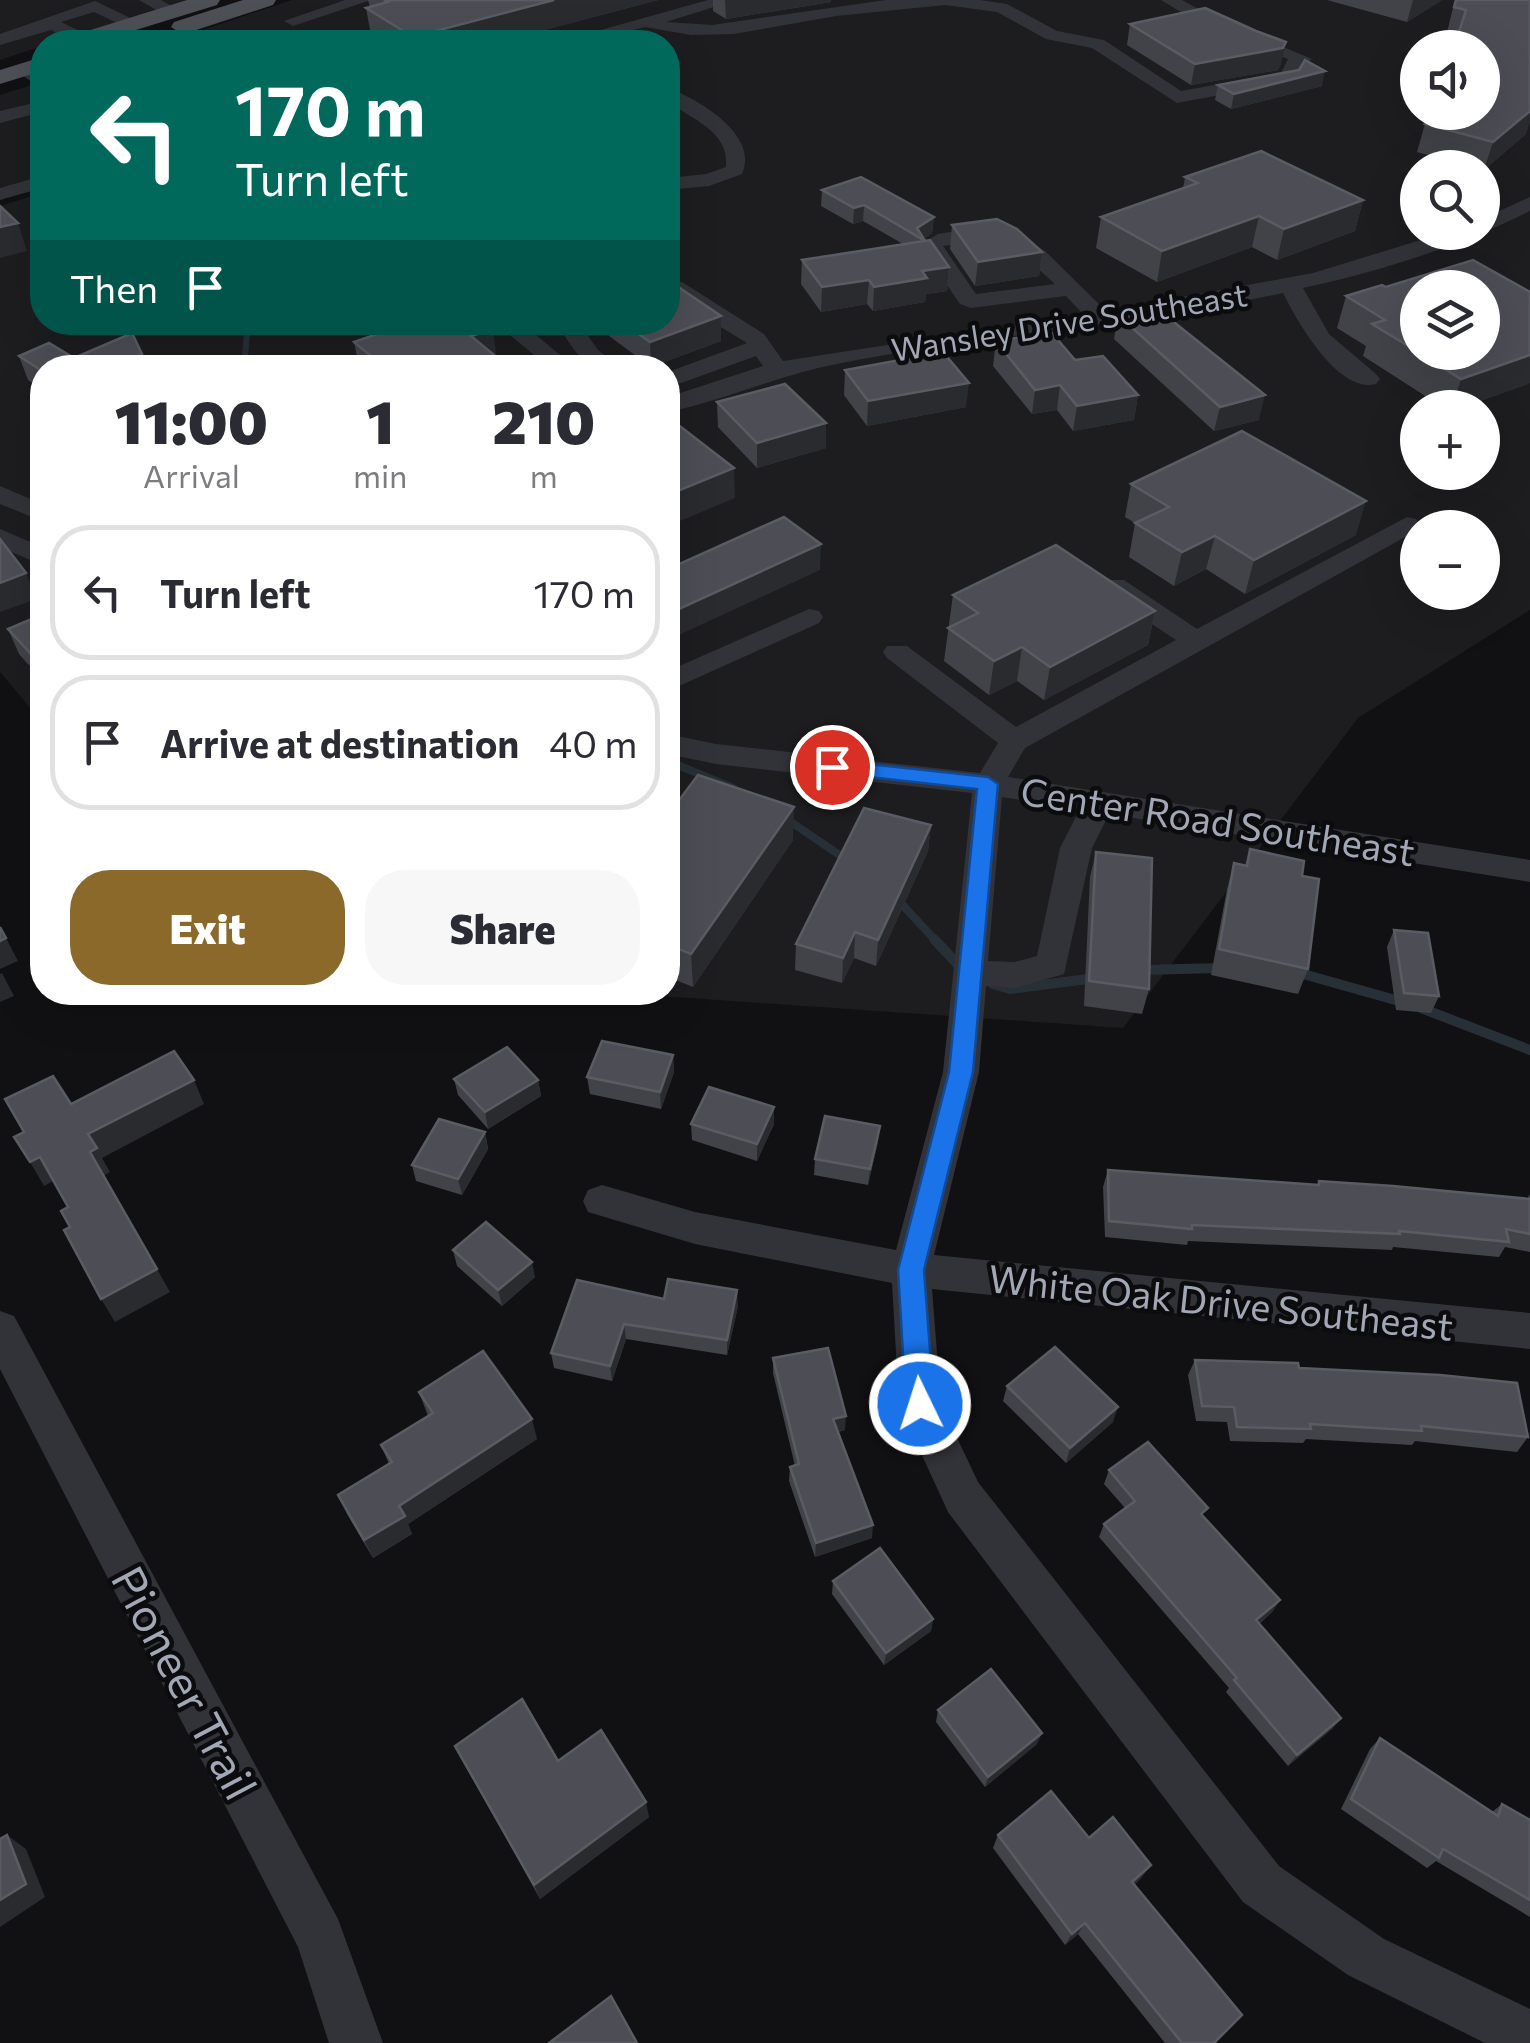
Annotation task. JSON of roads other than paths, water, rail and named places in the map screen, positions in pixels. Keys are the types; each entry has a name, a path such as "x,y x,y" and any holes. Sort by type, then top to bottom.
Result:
{"main road":[{"path":"140,30 173,12 210,0"},
{"path":"126,30 221,0"},
{"path":"195,23 245,0"},
{"path":"152,30 195,23 265,0"},
{"path":"0,78 28,66"},
{"path":"0,86 28,66"}],"street":[{"path":"64,30 46,21 116,0"},
{"path":"147,0 173,12"},
{"path":"293,21 363,0"},
{"path":"617,30 728,0"},
{"path":"680,32 715,32 835,11 945,0 995,2 1052,35 1098,44 1176,97 1289,77 1293,64 1303,59 1214,24 1169,0"},
{"path":"95,6 130,30"},
{"path":"646,22 670,30"},
{"path":"32,30 52,24"},
{"path":"0,40 30,31"},
{"path":"680,102 729,135 736,144 738,158 735,170 709,180 680,183"},
{"path":"0,117 30,109"},
{"path":"0,194 30,185"},
{"name":"Wansley Drive Southeast","path":"1500,218 1530,203"},
{"path":"1500,231 1516,234"},
{"path":"1072,288 979,303 968,299 931,245 938,240 1002,232 1015,237 1072,288 1099,318"},
{"name":"Wansley Drive Southeast","path":"680,401 777,369 1291,286 1417,250"},
{"path":"1291,286 1314,334 1331,355 1368,379"},
{"path":"680,290 717,311 761,346 777,369"},
{"path":"521,335 547,355"},
{"path":"526,339 537,335"},
{"path":"680,376 761,346"},
{"path":"0,494 30,508"},
{"path":"1400,529 1014,741 988,784 961,1072 911,1270 920,1404 963,1497 1262,1884 1366,1957 1530,2036"},
{"path":"0,536 30,551"},
{"path":"1098,576 1196,641"},
{"path":"680,676 809,617"},
{"path":"897,652 1014,741"},
{"name":"Center Road Southeast","path":"680,746 716,754 988,784 1530,870"},
{"path":"970,972 1015,975 1052,965 1076,848 1100,801"},
{"name":"White Oak Drive Southeast","path":"602,1201 695,1228 911,1270 1530,1331"},
{"name":"Pioneer Trail","path":"0,1329 320,1937 356,2043"}],"waterway":[{"path":"245,355 247,335"},
{"path":"680,766 733,788"},
{"path":"785,818 847,860"},
{"path":"898,900 936,941"},
{"path":"934,939 962,969"},
{"path":"1141,970 1221,968"},
{"path":"1296,972 1406,1003"},
{"path":"993,984 1010,989 1096,978"},
{"path":"1421,1008 1530,1050"}]}
